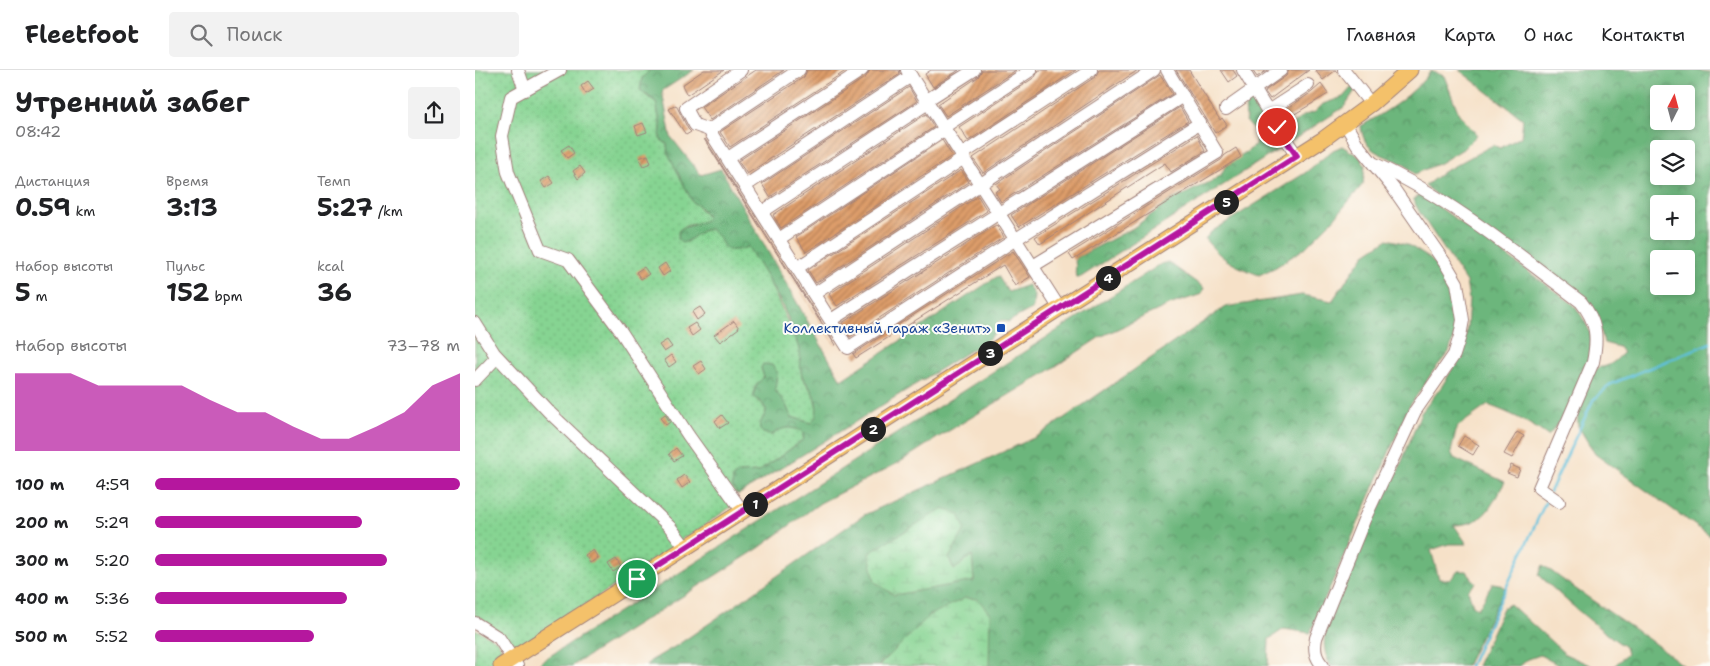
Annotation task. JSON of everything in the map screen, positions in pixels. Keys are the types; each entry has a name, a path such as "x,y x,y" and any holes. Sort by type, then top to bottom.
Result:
{"main road":[{"path":"510,664 686,548 1297,156 1371,104 1410,70"}],"lane":[{"path":"518,70 525,90"},
{"path":"560,70 511,97 502,136 507,172 540,250 568,260 620,330 688,435 743,512"},
{"path":"741,70 685,108 695,125 709,130 848,348 1200,123"},
{"path":"709,130 799,70"},
{"path":"728,158 863,70"},
{"path":"762,212 974,70"},
{"path":"779,239 1031,70"},
{"path":"797,268 1091,70"},
{"path":"814,294 1154,70"},
{"path":"1033,266 1217,153 1203,133 1200,123 1167,70"},
{"path":"1243,70 1297,156"},
{"path":"1226,109 1281,70"},
{"path":"1345,70 1371,104"},
{"path":"745,186 910,72 927,102 1060,309"},
{"path":"1268,110 1309,85"},
{"path":"831,320 1183,96"},
{"path":"1323,666 1317,657 1315,648 1316,638 1364,520 1415,411 1454,355 1463,320 1457,283 1393,188 1357,144 1345,123"},
{"path":"1373,163 1407,179 1469,218 1581,302 1591,314 1597,345 1593,362 1539,488 1559,502"},
{"path":"475,323 497,357 549,412 670,527 686,548"},
{"path":"475,380 497,357"},
{"path":"475,623 499,638 510,664"}],"green space":[{"path":"475,70 650,70 642,78 644,94 656,102 661,128 660,139 667,144 683,183 708,217 700,222 683,227 678,235 686,242 701,231 710,229 748,246 770,283 798,345 802,377 813,393 817,408 817,417 811,423 791,417 787,407 775,390 777,377 761,368 764,377 755,387 754,397 766,410 760,430 763,433 772,435 782,428 793,428 802,431 804,439 759,472 740,473 732,506 689,536 684,537 679,544 523,645 517,645 480,617 475,616"},
{"path":"650,70 694,70 662,91 671,137 701,175 721,169 841,380 998,276 1008,292 1028,285 1034,295 1033,308 1008,322 1001,320 997,324 997,331 990,338 738,495 732,486 733,477 740,473 759,472 804,439 802,431 794,428 779,430 772,435 763,433 760,430 760,423 766,409 754,397 754,393 756,386 764,377 761,368 763,364 772,365 777,372 775,390 786,405 791,417 811,423 816,416 816,401 802,376 800,352 790,322 748,247 738,250 727,249 710,229 702,231 686,242 682,243 678,239 679,230 702,222 708,217 698,205 693,203 668,153 667,144 660,139 661,128 656,102 640,90 642,78"},
{"path":"1459,70 1694,70 1710,72 1710,536 1595,454 1578,426 1577,410 1594,370 1611,364 1623,353 1619,347 1604,343 1598,319 1425,186 1443,172 1493,145 1500,148 1521,137 1523,119"},
{"path":"1431,71 1444,76 1459,114 1477,135 1463,149 1440,163 1415,174 1404,165 1381,155 1370,147 1363,135 1361,126 1399,102 1416,88"},
{"path":"1353,86 1356,89 1344,107 1081,277 1076,277 1075,261 1078,257 1133,228 1170,201 1214,180 1221,175 1231,161 1255,145 1256,136 1246,121 1245,104 1248,101 1256,100 1265,119 1280,133 1305,115 1315,112 1323,104 1343,97"},
{"path":"1342,146 1360,157 1365,166 1363,184 1333,220 1305,248 1276,267 1259,275 1229,262 1205,239 1211,232 1305,173 1333,150"},
{"path":"1421,194 1573,304 1589,329 1591,339 1588,362 1570,404 1548,436 1519,418 1488,405 1457,427 1451,452 1454,458 1505,482 1491,506 1481,517 1465,524 1454,525 1467,544 1449,544 1431,550 1439,579 1450,580 1458,571 1466,571 1476,583 1468,591 1473,605 1478,609 1493,583 1505,588 1466,666 1331,666 1324,644 1328,622 1384,494 1397,474 1421,413 1442,386 1462,353 1467,328 1469,300 1466,282 1413,200"},
{"path":"1388,239 1407,244 1429,258 1443,271 1451,288 1457,308 1456,330 1449,352 1434,370 1409,407 1310,633 1284,629 1269,639 1268,666 989,666 988,664 881,662 879,666 647,666 650,661 723,614 864,515 1038,436 1225,307 1302,295 1332,301 1365,254","holes":["972,556 974,581 875,582 949,558 954,570"]},
{"path":"1168,262 1204,288 1202,294 1169,305 1100,337 1047,372 900,462 820,503 759,548 572,666 537,666 1161,264"},
{"path":"942,509 959,514 965,529 949,558 954,570 972,555 974,581 894,595 875,582 869,553"},
{"path":"1543,565 1684,666 1614,666 1627,654 1625,647 1559,594 1539,575"},
{"path":"965,598 978,599 990,614 989,666 879,666 930,615"},
{"path":"1510,604 1565,654 1592,666 1560,666 1540,655 1526,660 1519,666 1477,666 1503,608"},
{"path":"475,629 498,641 505,657 490,666 475,666"}],"building":[{"path":"704,70 724,70 687,95 682,85"},
{"path":"756,70 784,70 710,120 701,107"},
{"path":"807,70 847,70 730,147 720,132 804,77"},
{"path":"870,70 899,70 900,74 747,174 738,161 866,77"},
{"path":"931,70 959,70 933,87 925,74"},
{"path":"982,70 1016,70 946,116 938,104 978,77"},
{"path":"1039,70 1076,70 968,141 959,127 1035,77"},
{"path":"1099,70 1138,70 983,173 973,158 1095,77"},
{"path":"1176,70 1189,70 1220,120 1222,118 1227,125 1215,133"},
{"path":"1221,70 1233,70 1237,76 1229,82"},
{"path":"1252,70 1267,70 1257,77"},
{"path":"1289,70 1309,70 1270,99 1265,92 1266,90 1286,76"},
{"path":"1315,70 1336,70 1323,80"},
{"path":"1160,75 1172,94 1001,202 995,192 1000,189 996,184"},
{"path":"588,81 594,89 586,94 581,86"},
{"path":"1321,84 1328,94 1283,121 1279,114"},
{"path":"909,87 917,101 770,197 762,184"},
{"path":"676,105 691,132 686,135 669,109"},
{"path":"1180,107 1188,121 1019,227 1011,215"},
{"path":"926,114 934,127 781,228 773,215"},
{"path":"643,123 647,132 638,135 635,126"},
{"path":"1197,135 1205,151 1171,172 1165,163 1040,244 1035,237"},
{"path":"705,139 836,345 835,345"},
{"path":"942,140 952,156 806,252 796,237"},
{"path":"569,145 574,153 567,158 561,150"},
{"path":"1236,148 1241,157 1073,260 1069,254 1221,160"},
{"path":"648,155 651,163 643,166 639,158"},
{"path":"580,166 585,173 578,179 573,171"},
{"path":"961,170 969,182 816,283 808,270"},
{"path":"549,176 554,183 546,188 541,181"},
{"path":"978,196 987,211 837,306 829,294"},
{"path":"996,225 1004,237 850,337 842,323"},
{"path":"1013,251 1030,277 1015,286 1003,265 856,358 853,354"},
{"path":"665,263 670,271 663,276 658,268"},
{"path":"644,267 649,274 641,279 636,272"},
{"path":"700,307 705,314 697,320 692,312"},
{"path":"734,321 739,328 720,342 714,335"},
{"path":"695,323 700,330 692,336 687,328"},
{"path":"667,340 672,347 664,352 659,345"},
{"path":"671,355 676,362 669,367 664,360"},
{"path":"701,361 706,369 699,374 693,366"},
{"path":"665,414 670,422 666,425 660,418"},
{"path":"722,415 728,423 720,428 715,421"},
{"path":"1517,432 1524,436 1512,458 1504,454"},
{"path":"1464,436 1479,445 1473,455 1458,446"},
{"path":"676,448 682,456 674,461 669,454"},
{"path":"1511,465 1520,469 1517,477 1507,473"},
{"path":"684,475 690,482 682,488 677,480"},
{"path":"593,550 598,558 590,563 585,555"},
{"path":"616,559 621,567 613,572 608,564"}],"waterway":[{"path":"1550,492 1593,400 1611,384 1710,343"},
{"path":"1470,666 1547,499"}],"place":[{"name":"Коллективный гараж «Зенит»","path":"1001,328"}],"route":[{"path":"637,579 1297,156 1277,127"}]}
